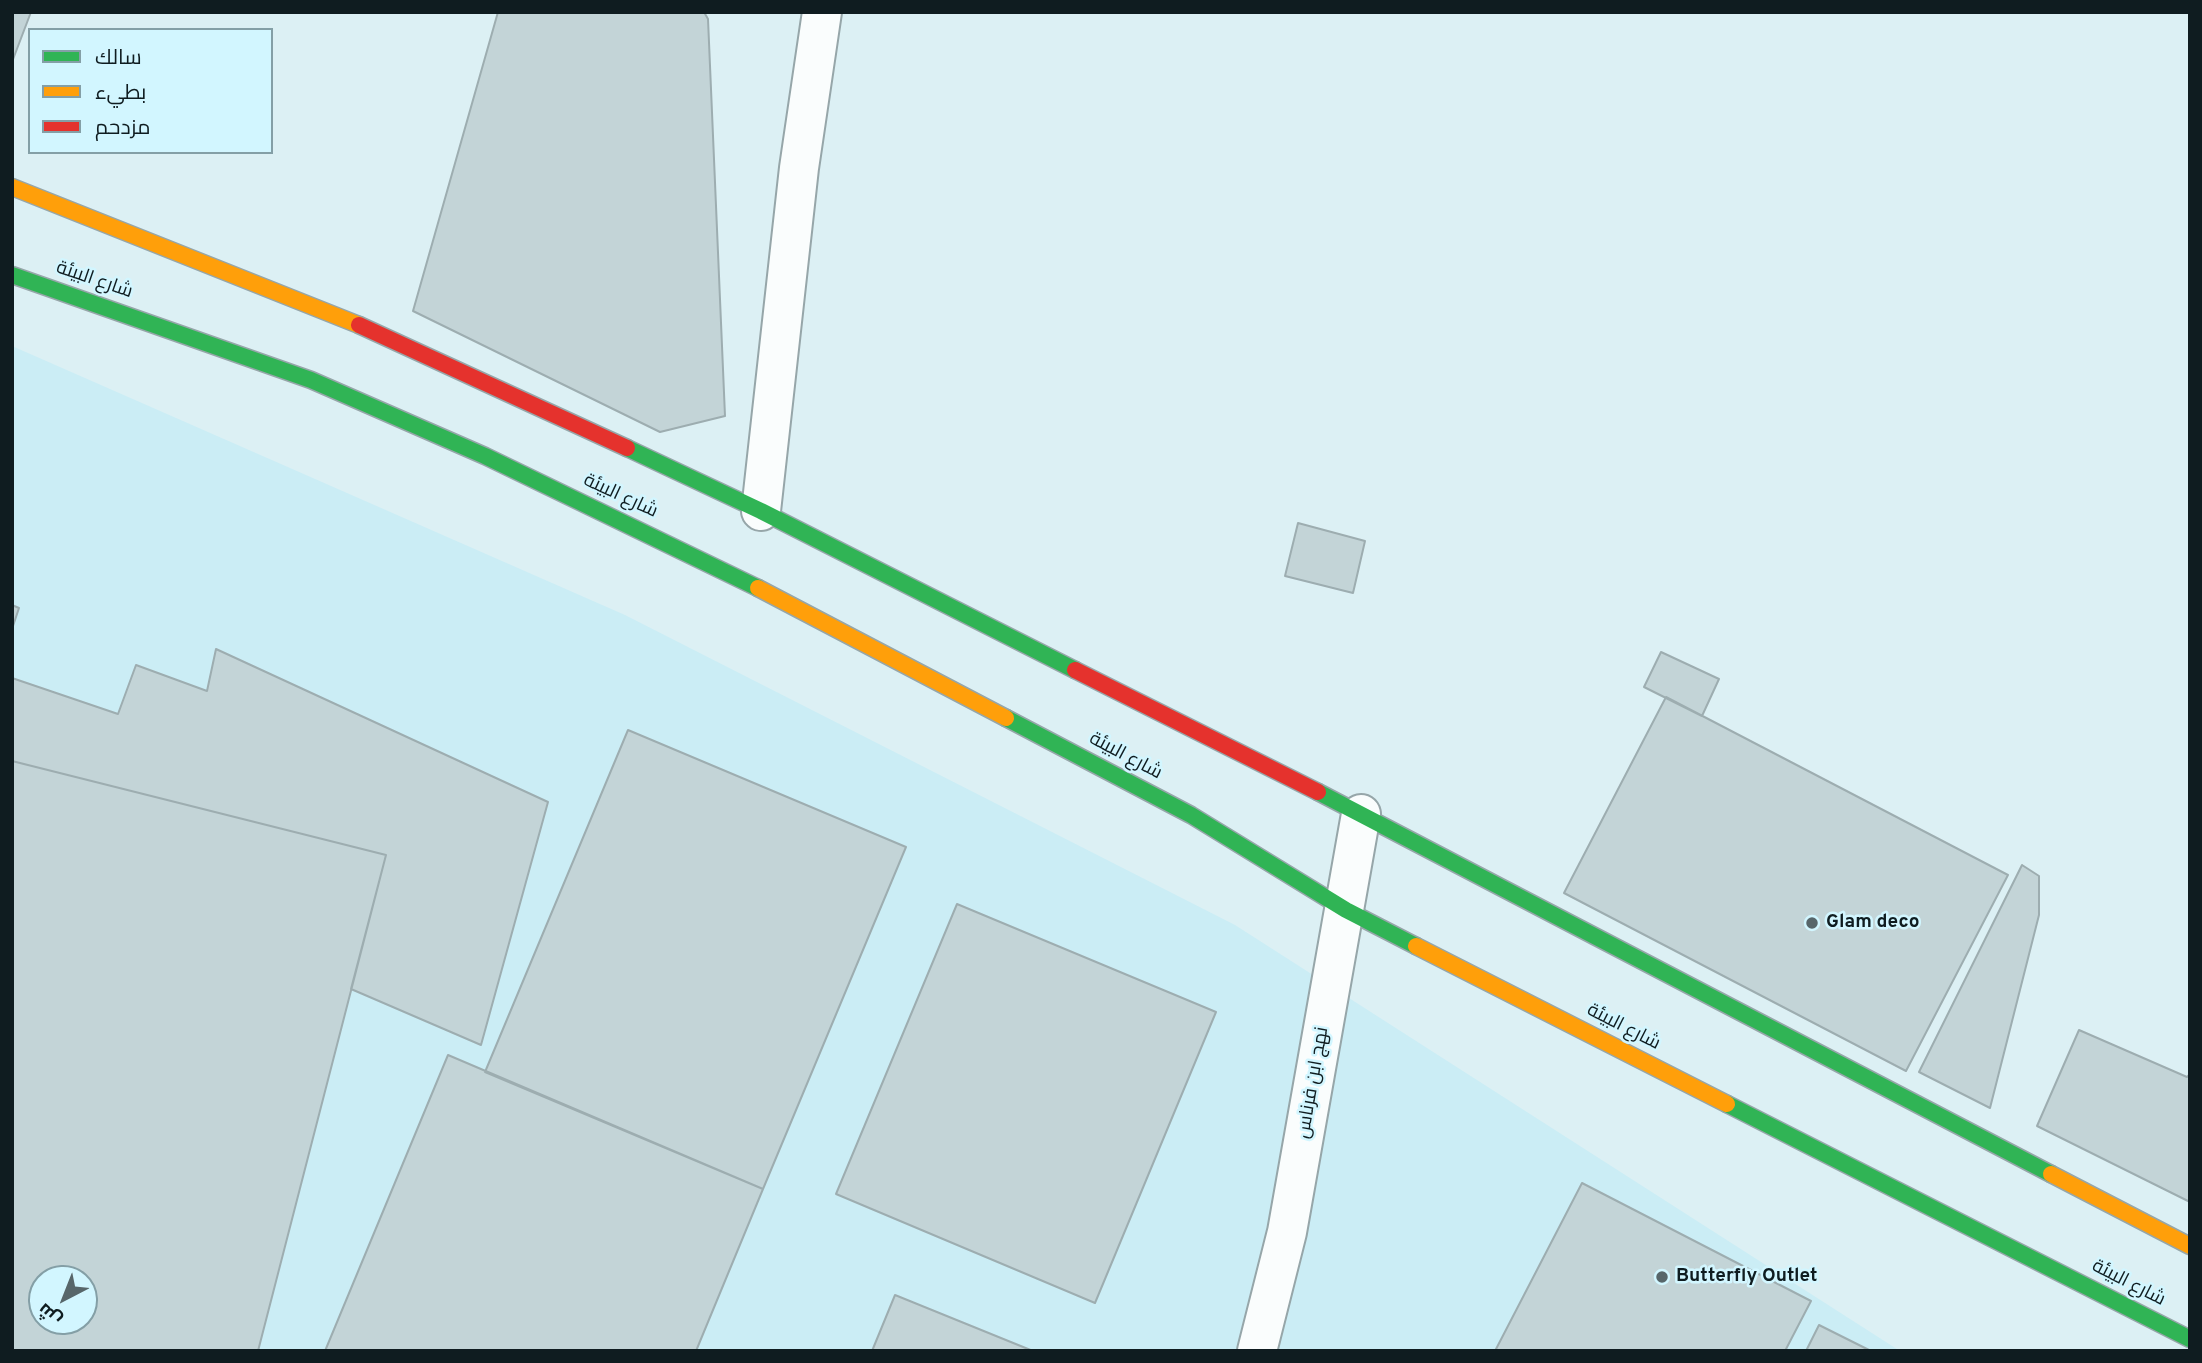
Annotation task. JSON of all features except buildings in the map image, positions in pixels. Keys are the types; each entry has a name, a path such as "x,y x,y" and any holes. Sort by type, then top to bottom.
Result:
{"main road":[{"path":"12,187 377,332 761,511 1361,814 1673,980 2190,1246"},
{"name":"شارع البيئة","path":"12,275 311,380 485,456 708,562 1191,815 1346,910 2190,1339"}],"street":[{"path":"761,511 799,168 822,12"},
{"name":"نهج ابن فرناس","path":"1257,1351 1287,1232 1361,814"}],"shaded area":[{"path":"12,346 625,615 1235,925 1900,1351 12,1351"}],"traffic: fast":[{"path":"12,275 311,380 485,456 758,588"},
{"path":"627,448 761,511 1075,670"},
{"path":"1006,718 1191,815 1346,910 1416,946"},
{"path":"1318,792 2051,1174"},
{"path":"1727,1104 2190,1339"}],"traffic: slow":[{"path":"12,187 359,325"},
{"path":"758,588 1006,718"},
{"path":"1416,946 1727,1104"},
{"path":"2051,1174 2190,1246"}],"traffic: jam":[{"path":"359,325 627,448"},
{"path":"1075,670 1318,792"}],"place":[{"name":"Glam deco","path":"1812,923"},
{"name":"Butterfly Outlet","path":"1662,1277"}]}
